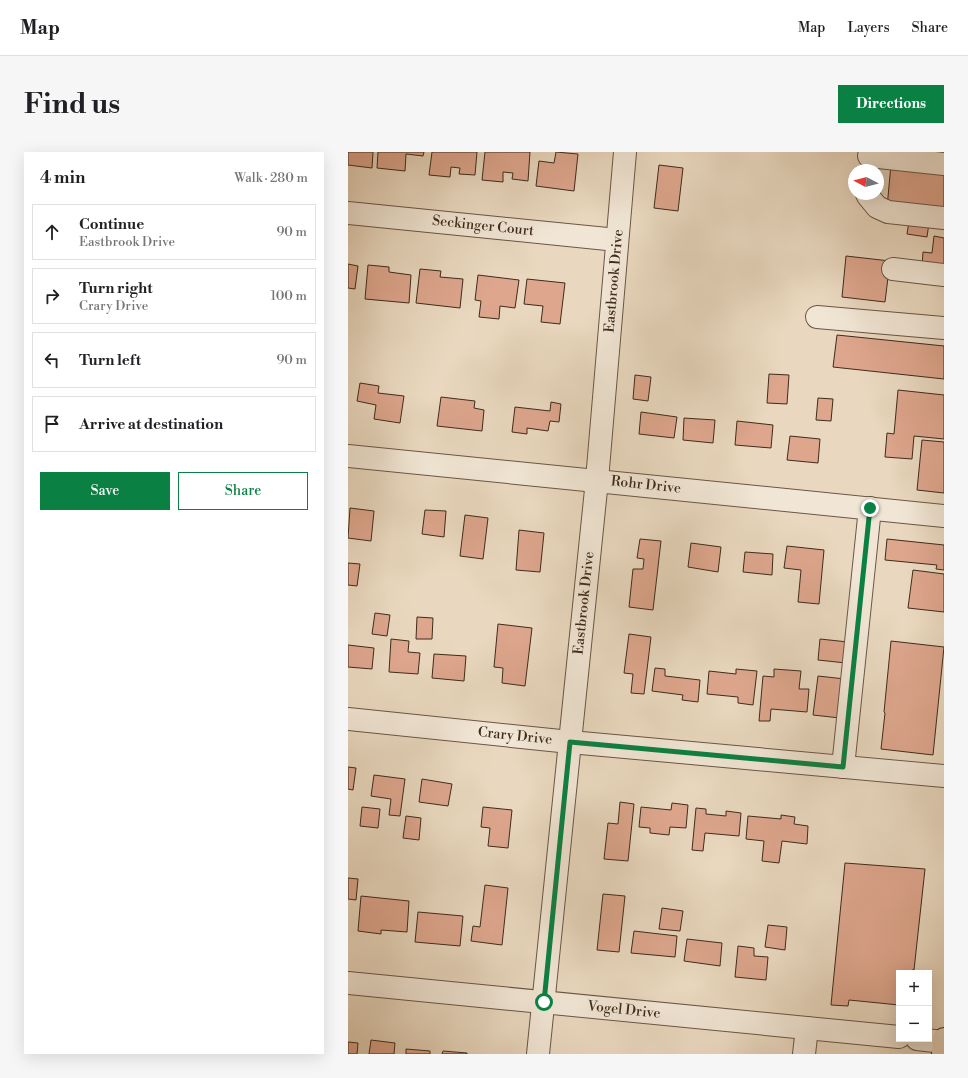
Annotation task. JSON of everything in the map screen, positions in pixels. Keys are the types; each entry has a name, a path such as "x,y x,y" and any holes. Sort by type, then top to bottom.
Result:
{"main road":[{"path":"942,1054 944,1040"}],"street":[{"name":"Eastbrook Drive","path":"538,1054 598,480 625,152"},
{"path":"868,159 944,164"},
{"path":"871,200 877,207 888,212 944,218"},
{"name":"Seckinger Court","path":"348,213 617,240"},
{"path":"893,269 944,275"},
{"path":"817,317 944,328"},
{"name":"Rohr Drive","path":"348,456 944,516"},
{"path":"843,767 870,508"},
{"name":"Crary Drive","path":"348,719 570,742 944,776"},
{"name":"Vogel Drive","path":"348,984 896,1037"},
{"path":"804,1054 807,1028"},
{"path":"932,1040 944,1040"}],"building":[{"path":"348,152 373,152 372,168 348,165"},
{"path":"378,152 424,152 423,156 406,154 405,171 377,168"},
{"path":"432,152 477,152 475,175 459,174 460,168 451,167 450,177 429,175"},
{"path":"485,152 530,152 528,181 512,179 513,173 503,172 503,182 482,180"},
{"path":"556,152 578,154 574,191 536,186 539,161 554,163"},
{"path":"891,164 944,170 944,213 887,208"},
{"path":"659,165 683,168 678,211 654,208"},
{"path":"909,221 929,223 927,237 907,234"},
{"path":"934,236 944,238 944,270 922,267 923,252 932,253"},
{"path":"846,256 890,261 885,302 842,297"},
{"path":"348,264 358,266 355,289 348,288"},
{"path":"368,265 389,267 389,272 411,275 409,303 365,299"},
{"path":"420,269 441,271 440,277 463,279 460,308 416,303"},
{"path":"478,275 519,280 515,308 500,306 499,319 479,317 481,301 475,300"},
{"path":"527,279 565,283 560,324 541,322 543,306 524,304"},
{"path":"837,335 944,346 944,379 833,367"},
{"path":"769,374 789,375 787,404 767,403"},
{"path":"635,375 651,377 648,401 633,399"},
{"path":"360,383 379,386 378,393 404,396 400,423 374,419 376,405 357,401"},
{"path":"898,390 944,395 944,439 914,436 912,459 885,457 887,433 894,434"},
{"path":"441,397 475,401 474,408 484,410 482,431 437,426"},
{"path":"818,398 833,399 831,421 816,420"},
{"path":"551,402 561,404 559,422 550,421 548,431 527,428 527,434 512,432 515,407 550,411"},
{"path":"641,412 677,417 674,438 639,434"},
{"path":"684,418 715,420 713,443 683,440"},
{"path":"737,421 773,425 771,448 735,445"},
{"path":"790,436 820,439 818,463 787,460"},
{"path":"922,440 944,442 944,493 917,490"},
{"path":"350,508 374,511 371,541 348,538"},
{"path":"425,510 446,511 444,537 422,534"},
{"path":"465,515 488,518 483,559 460,556"},
{"path":"519,530 544,533 540,572 516,570"},
{"path":"640,539 661,541 653,610 629,607 633,569 643,569 644,559 637,558"},
{"path":"887,539 944,545 944,570 936,569 937,565 885,560"},
{"path":"691,543 721,547 718,572 688,567"},
{"path":"787,546 824,550 819,604 798,602 801,570 784,568"},
{"path":"745,552 773,554 772,575 743,572"},
{"path":"348,563 360,564 357,586 348,585"},
{"path":"913,570 944,574 944,612 908,608"},
{"path":"375,613 390,615 387,636 372,634"},
{"path":"417,617 433,618 432,639 416,639"},
{"path":"498,624 532,628 525,686 502,683 503,668 494,667"},
{"path":"629,634 651,637 644,694 631,693 633,674 624,673"},
{"path":"391,639 409,641 408,652 420,653 418,674 389,672"},
{"path":"820,639 848,642 846,663 818,660"},
{"path":"891,641 944,647 933,755 881,749"},
{"path":"348,645 374,648 372,669 348,667"},
{"path":"434,654 466,656 464,681 432,678"},
{"path":"655,668 665,669 665,676 700,680 698,702 682,700 683,695 652,691"},
{"path":"736,669 757,671 753,705 738,703 738,697 707,694 709,671 736,674"},
{"path":"774,669 801,671 799,689 809,689 807,712 771,709 770,721 759,721 763,676 774,677"},
{"path":"818,676 845,679 840,718 813,715"},
{"path":"348,767 356,768 353,790 348,789"},
{"path":"374,775 405,779 400,816 389,815 391,799 371,796"},
{"path":"422,779 452,784 448,806 419,802"},
{"path":"620,802 634,804 628,861 604,859 608,823 618,824"},
{"path":"672,803 688,805 686,828 670,827 669,835 650,833 650,828 639,827 641,807 671,810"},
{"path":"362,807 380,809 378,828 360,826"},
{"path":"483,807 512,810 508,848 488,846 490,828 481,827"},
{"path":"696,808 706,809 706,814 726,816 726,811 741,813 739,836 705,833 703,851 692,850"},
{"path":"781,815 795,817 794,824 808,826 807,844 782,841 779,863 762,861 764,841 746,839 748,816 781,819"},
{"path":"406,816 421,818 419,840 403,838"},
{"path":"845,863 925,869 914,970 896,970 896,1005 849,1000 848,1006 831,1005"},
{"path":"348,878 358,879 356,900 348,899"},
{"path":"485,885 508,888 502,945 471,941 473,926 480,927"},
{"path":"603,894 625,896 619,952 597,950"},
{"path":"361,896 409,901 407,932 381,930 381,934 358,931"},
{"path":"662,908 683,911 680,931 659,929"},
{"path":"418,912 463,916 460,946 415,942"},
{"path":"768,925 787,927 785,950 765,947"},
{"path":"634,931 677,936 675,957 631,953"},
{"path":"687,939 722,943 720,966 684,961"},
{"path":"738,946 754,948 754,956 768,957 766,980 735,977"},
{"path":"371,1040 395,1043 394,1054 369,1054"},
{"path":"348,1042 358,1043 357,1054 348,1054"},
{"path":"406,1049 430,1051 430,1054 406,1054"},
{"path":"443,1051 467,1053 467,1054 442,1054"}],"route":[{"path":"544,1002 570,742 843,767 870,508"}]}
